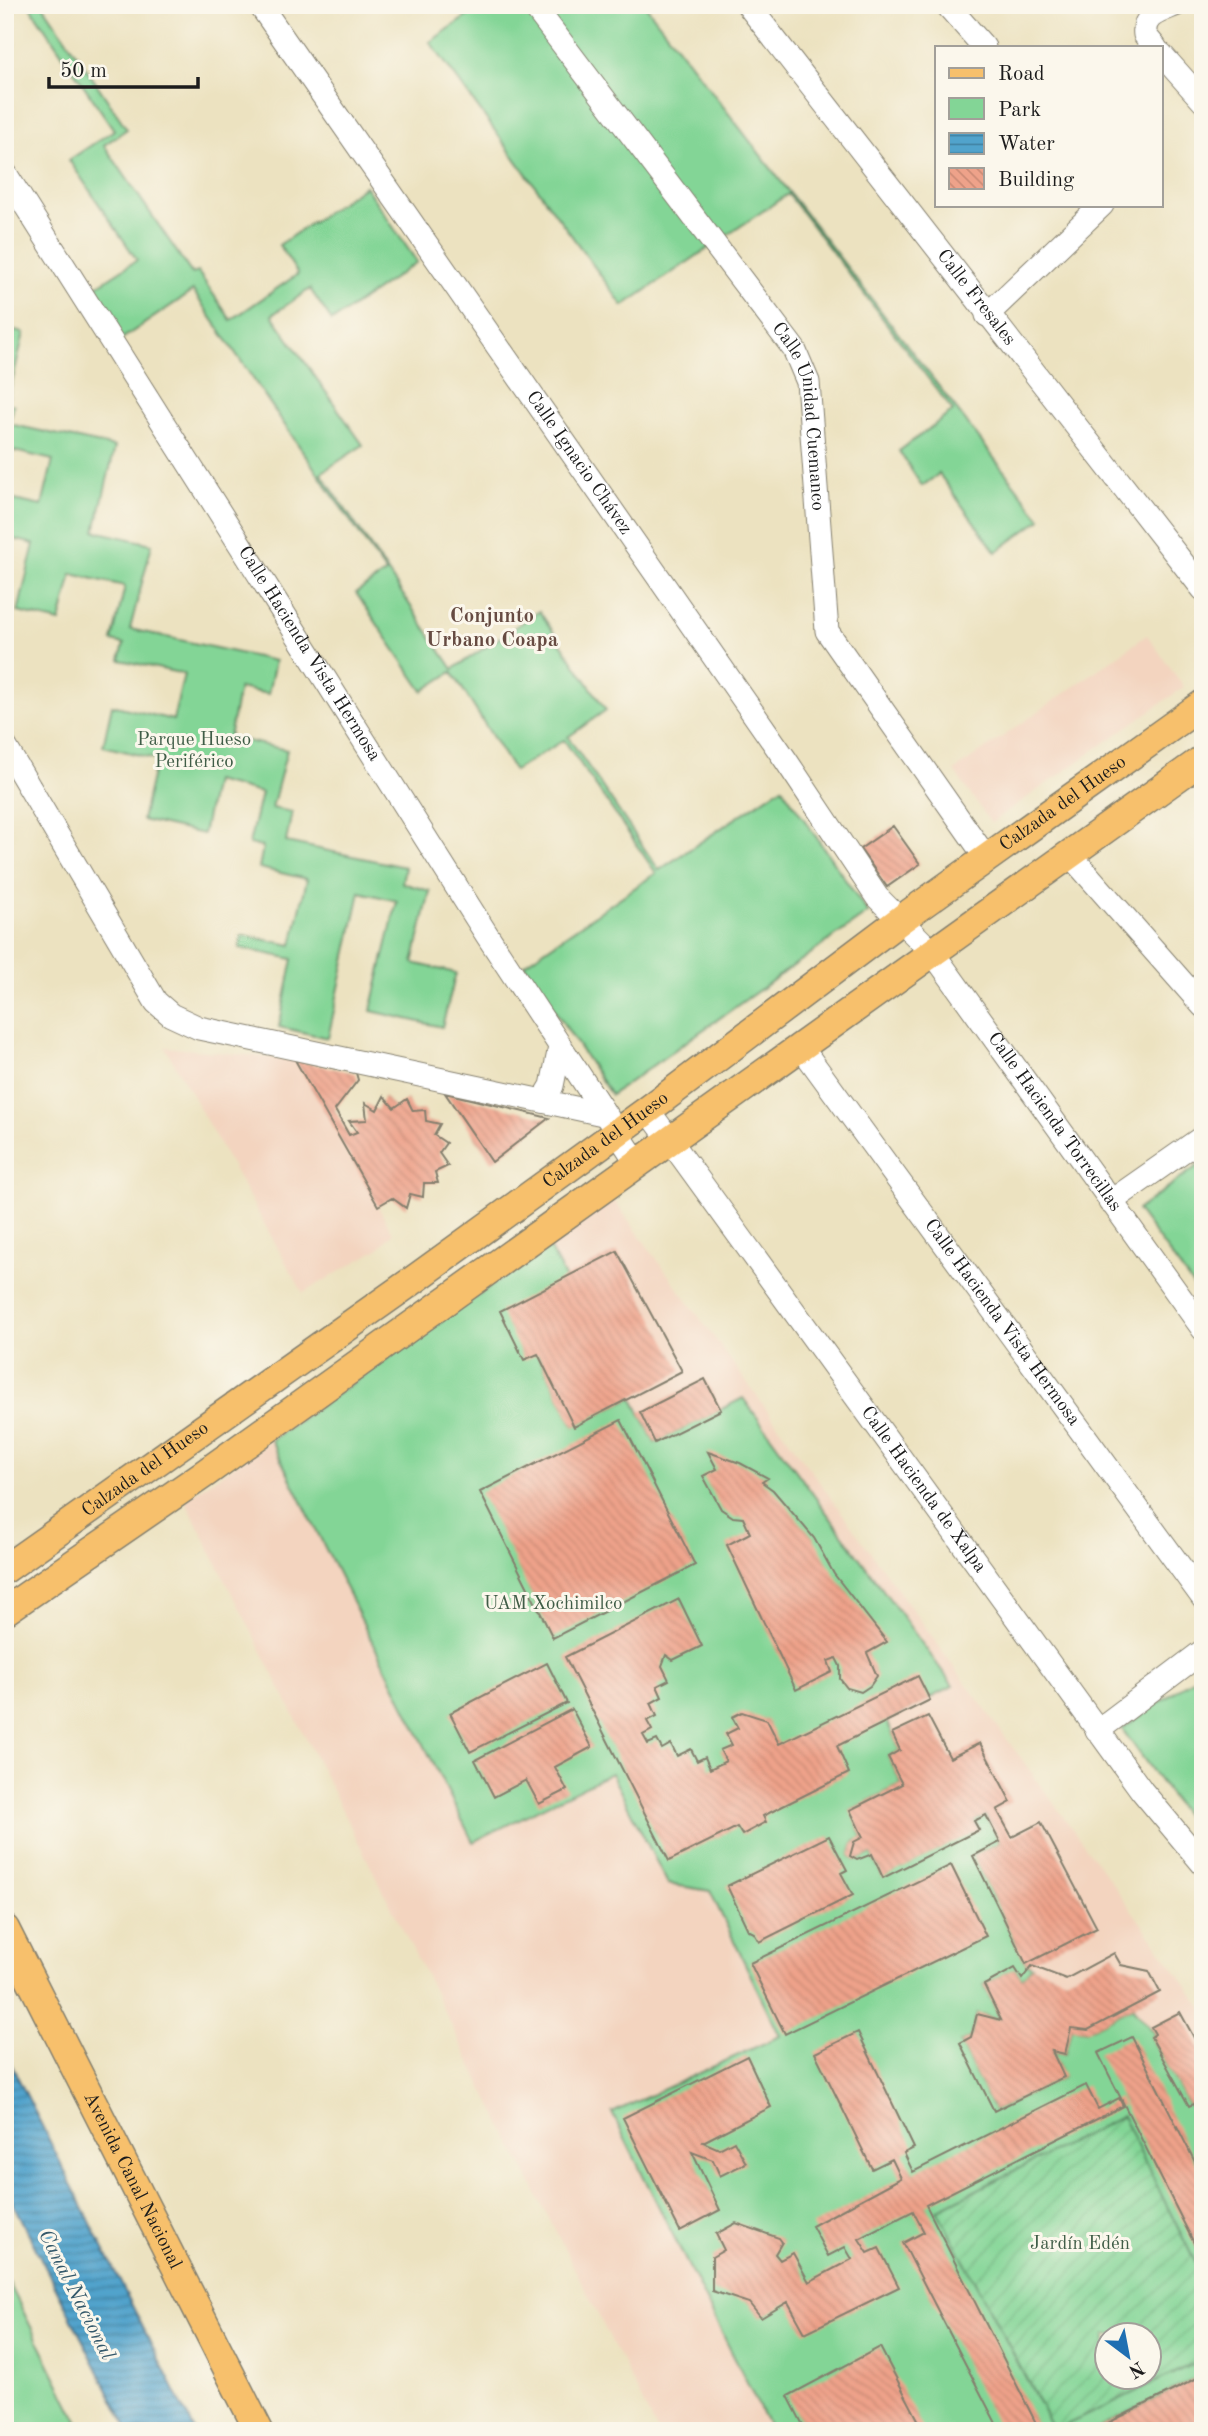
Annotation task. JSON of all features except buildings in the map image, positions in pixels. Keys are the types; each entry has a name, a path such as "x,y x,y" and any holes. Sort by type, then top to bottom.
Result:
{"main road":[{"name":"Calzada del Hueso","path":"5,1569 610,1123 648,1110 901,920 1203,704"},
{"name":"Calzada del Hueso","path":"5,1611 216,1466 1202,762"},
{"name":"Avenida Canal Nacional","path":"5,1929 259,2431"}],"street":[{"name":"Calle Ignacio Chávez","path":"260,5 785,759 877,897 901,920"},
{"name":"Calle Unidad Cuemanco","path":"533,5 794,349 808,382 827,631 987,859"},
{"name":"Calle Fresales","path":"748,5 1203,590"},
{"path":"947,5 983,46"},
{"path":"1154,46 1145,35 1146,22 1149,17 1175,5"},
{"path":"1162,55 1203,101"},
{"name":"Calle Hacienda Vista Hermosa","path":"5,173 561,1048 638,1164"},
{"path":"987,315 1100,206"},
{"path":"5,746 156,1002 171,1016 199,1028 543,1101 610,1123"},
{"path":"1071,856 1203,1006"},
{"name":"Calle Hacienda Torrecillas","path":"901,920 933,953 1203,1329"},
{"name":"Calle Hacienda Vista Hermosa","path":"801,1047 1203,1598"},
{"path":"543,1101 552,1086 561,1048"},
{"name":"Calle Hacienda de Xalpa","path":"648,1110 1097,1731 1142,1791 1201,1857"},
{"path":"1110,1202 1203,1137"},
{"path":"1097,1731 1203,1651"}],"shaded area":[{"path":"1147,635 1184,687 991,823 954,771"},
{"path":"165,1047 295,1060 393,1233 378,1249 303,1293"},
{"path":"613,1199 1203,2008 1203,2431 657,2431 185,1500"}],"green space":[{"path":"29,5 43,5 127,129 104,145 192,274 198,272 231,320 298,274 279,245 365,186 417,262 332,321 310,289 272,315 363,445 321,473 453,669 539,611 606,710 568,737 659,870 782,787 868,913 611,1095 524,964 656,873 564,740 514,771 452,672 423,691 356,593 386,573 193,291 120,340 89,291 137,260 69,160 114,130"},
{"path":"483,5 645,5 1041,519 996,552 939,474 922,486 899,451 953,411 788,194 623,306 430,42"},
{"name":"Parque Hueso Periférico","path":"5,329 24,333 7,403 14,405 9,424 115,447 95,531 152,544 130,629 275,661 268,694 239,688 229,737 287,750 272,808 292,812 286,842 405,867 402,883 430,891 413,963 456,973 442,1027 371,1011 397,901 360,892 328,1038 279,1027 293,959 239,948 242,935 292,945 307,879 259,868 263,847 249,844 261,793 214,781 203,834 142,820 156,759 103,746 112,705 173,720 184,674 120,660 124,644 112,641 125,586 72,574 60,622 18,612 34,544 5,537 5,498 42,506 53,460 5,449"},
{"path":"1203,1162 1203,1299 1137,1210"},
{"name":"UAM Xochimilco","path":"548,1246 565,1277 538,1354 574,1426 632,1397 655,1443 743,1398 953,1686 887,1721 900,1750 888,1757 902,1784 851,1810 863,1837 854,1842 850,1856 857,1860 872,1854 883,1877 979,1829 974,1821 986,1815 1000,1842 973,1856 1026,1963 1032,1966 1022,1979 1015,1969 984,1985 1001,2020 977,2014 971,2037 960,2043 994,2111 1063,2077 1052,2051 1065,2054 1071,2028 1088,2030 1132,2007 1155,2034 1151,2037 1189,2106 1201,2100 1203,2375 1092,2431 771,2431 612,2113 780,2036 710,1891 668,1884 611,1773 473,1842 271,1440"},
{"path":"1203,1672 1203,1826 1196,1831 1122,1729"},
{"name":"Jardín Edén","path":"1122,2116 1203,2278 1203,2359 1162,2379 1162,2320 1092,2320 1092,2390 1139,2390 1054,2431 937,2210"},
{"path":"5,2275 83,2431 5,2431"}],"water":[{"name":"Canal Nacional","path":"5,2052 195,2431 129,2431 5,2188"}],"district":[{"name":"Conjunto Urbano Coapa","path":"492,628"}]}
